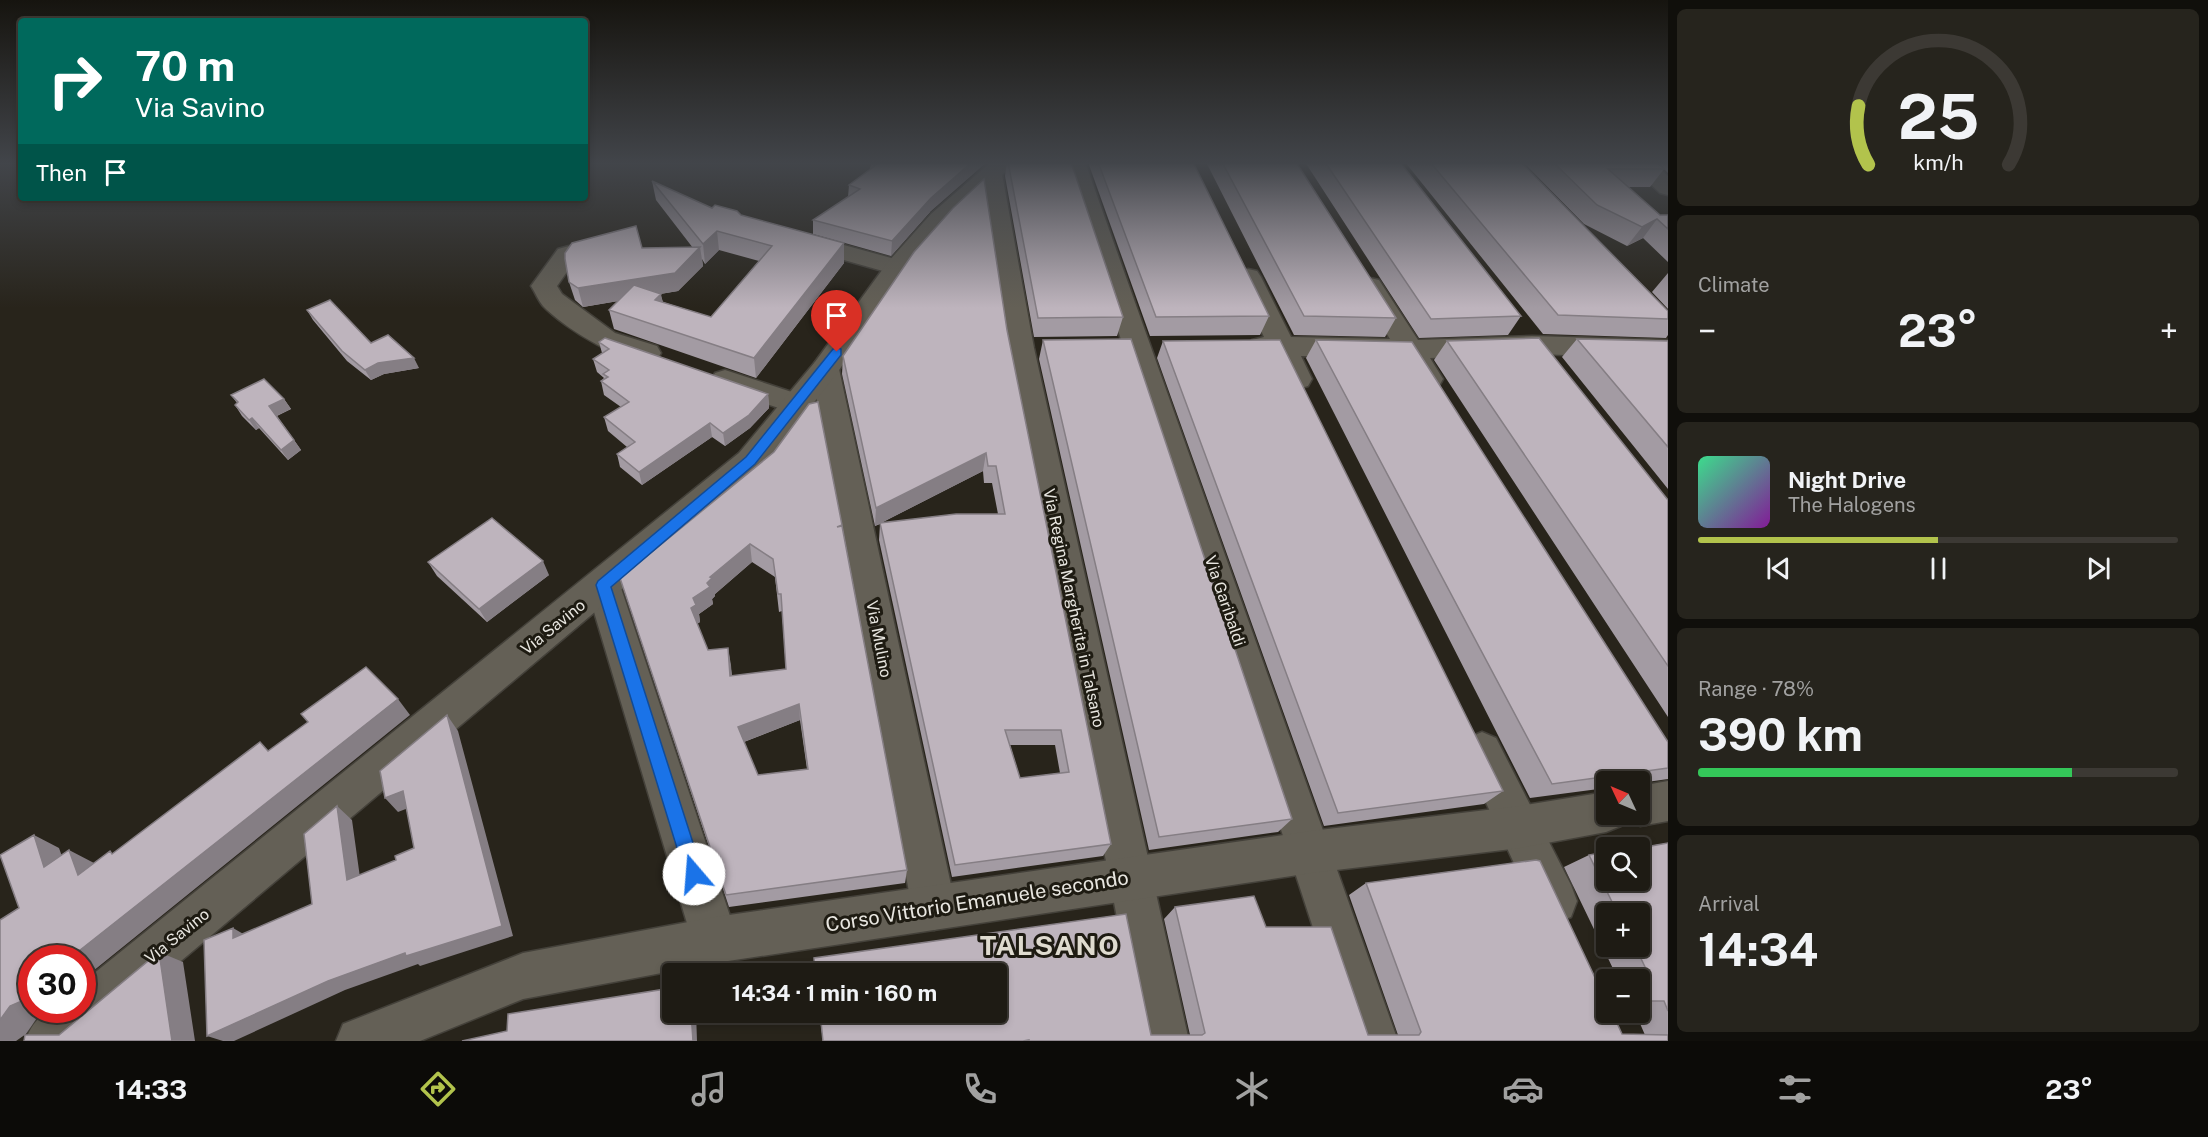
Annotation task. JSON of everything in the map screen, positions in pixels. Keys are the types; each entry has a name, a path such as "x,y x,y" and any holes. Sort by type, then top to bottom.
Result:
{"street":[{"name":"Via Savino","path":"49,1041 603,585 750,461 825,369 897,267 950,211"},
{"name":"Via Regina Margherita in Talsano","path":"1006,211 1131,878 1165,1041"},
{"name":"Via Garibaldi","path":"1090,211 1374,1041"},
{"path":"774,233 897,267"},
{"path":"631,236 567,254 544,286 553,300 605,339 673,362"},
{"path":"1236,253 1314,410"},
{"path":"1360,270 1448,409"},
{"path":"1238,347 1410,349 1524,336 1668,349"},
{"path":"1524,336 1553,372"},
{"name":"Via Mulino","path":"825,369 934,908"},
{"path":"707,374 797,404"},
{"path":"603,585 715,940"},
{"path":"1467,720 1571,935"},
{"path":"1650,804 1668,801"},
{"name":"Corso Vittorio Emanuele secondo","path":"360,1041 523,976 715,940 1311,852 1520,827 1596,814"}],"building":[{"path":"676,211 735,211 741,215 844,243 754,358 609,310 634,285 661,294 655,300 711,317 772,246 717,231 703,244"},
{"path":"827,211 920,211 892,241 813,220"},
{"path":"951,211 989,211 1007,330 1111,844 955,865 880,523 956,514 1005,514 996,466 988,466 986,453 876,508 843,356 914,252","holes":["1005,730 1061,730 1069,772 1020,778"]},
{"path":"1017,211 1087,211 1123,317 1038,318"},
{"path":"1116,211 1217,211 1269,316 1156,317"},
{"path":"1248,211 1327,211 1396,318 1304,316"},
{"path":"1358,211 1438,211 1521,316 1431,319"},
{"path":"1471,211 1569,211 1668,311 1668,319 1558,315"},
{"path":"1608,211 1655,211 1660,215 1668,215 1668,229 1657,219 1642,227"},
{"path":"636,226 642,248 700,247 675,273 578,288 569,282 565,253 572,243"},
{"path":"330,300 371,343 388,335 414,358 378,363 365,370 342,351 307,310"},
{"path":"605,338 768,394 749,415 723,433 710,423 639,472 617,454 635,442 604,417 629,402 601,381 608,377 603,374 609,370 593,359 609,349 599,342"},
{"path":"1539,338 1668,500 1668,666 1447,341"},
{"path":"1131,339 1292,819 1159,837 1043,340"},
{"path":"1577,339 1668,341 1668,447"},
{"path":"1280,340 1503,791 1338,813 1163,341"},
{"path":"1316,340 1412,342 1668,742 1668,768 1646,771 1596,771 1596,778 1552,784"},
{"path":"264,379 284,399 269,406 294,440 281,450 252,418 249,420 235,405 238,402 231,395"},
{"path":"818,402 842,525 837,527 842,526 907,870 726,895 620,578 774,452 809,404","holes":["750,544 773,559 778,594 781,594 786,669 730,676 728,648 708,650 691,608 696,605 693,598 710,587 707,583 712,578 710,577","799,704 808,769 758,775 738,727"]},
{"path":"492,518 543,561 479,609 428,562"},
{"path":"366,667 398,699 86,945 18,945 18,1003 10,1006 0,1020 0,920 19,908 0,855 34,835 44,867 69,850 78,875 110,851 112,854 260,742 268,751 308,722 301,714"},
{"path":"447,715 502,926 406,956 405,953 328,981 207,1036 204,940 233,928 233,938 312,904 304,834 337,806 347,880 396,860 395,856 414,848 403,791 385,798 380,771"},
{"path":"1668,843 1668,1011 1664,1001 1650,1001 1650,969 1646,969 1640,957 1650,957 1650,903 1613,903 1607,891 1650,891 1650,846"},
{"path":"1596,854 1596,869 1589,855"},
{"path":"1540,861 1596,980 1596,1023 1617,1023 1622,1034 1668,1035 1668,1041 823,1041 821,1023 1007,1023 1007,963 814,963 814,958 1126,914 1151,1035 1202,1035 1205,1033 1175,907 1254,896 1266,927 1331,927 1368,1035 1419,1035 1421,1032 1366,883"},
{"path":"159,952 172,1041 24,1041 25,1035 59,1035 73,1023 96,1023 96,1004"},
{"path":"662,990 662,1023 692,1023 693,1041 462,1041 507,1031 508,1014"}],"district":[{"name":"TALSANO","path":"1050,945"}],"route":[{"path":"694,874 603,585 750,461 837,352"}]}
